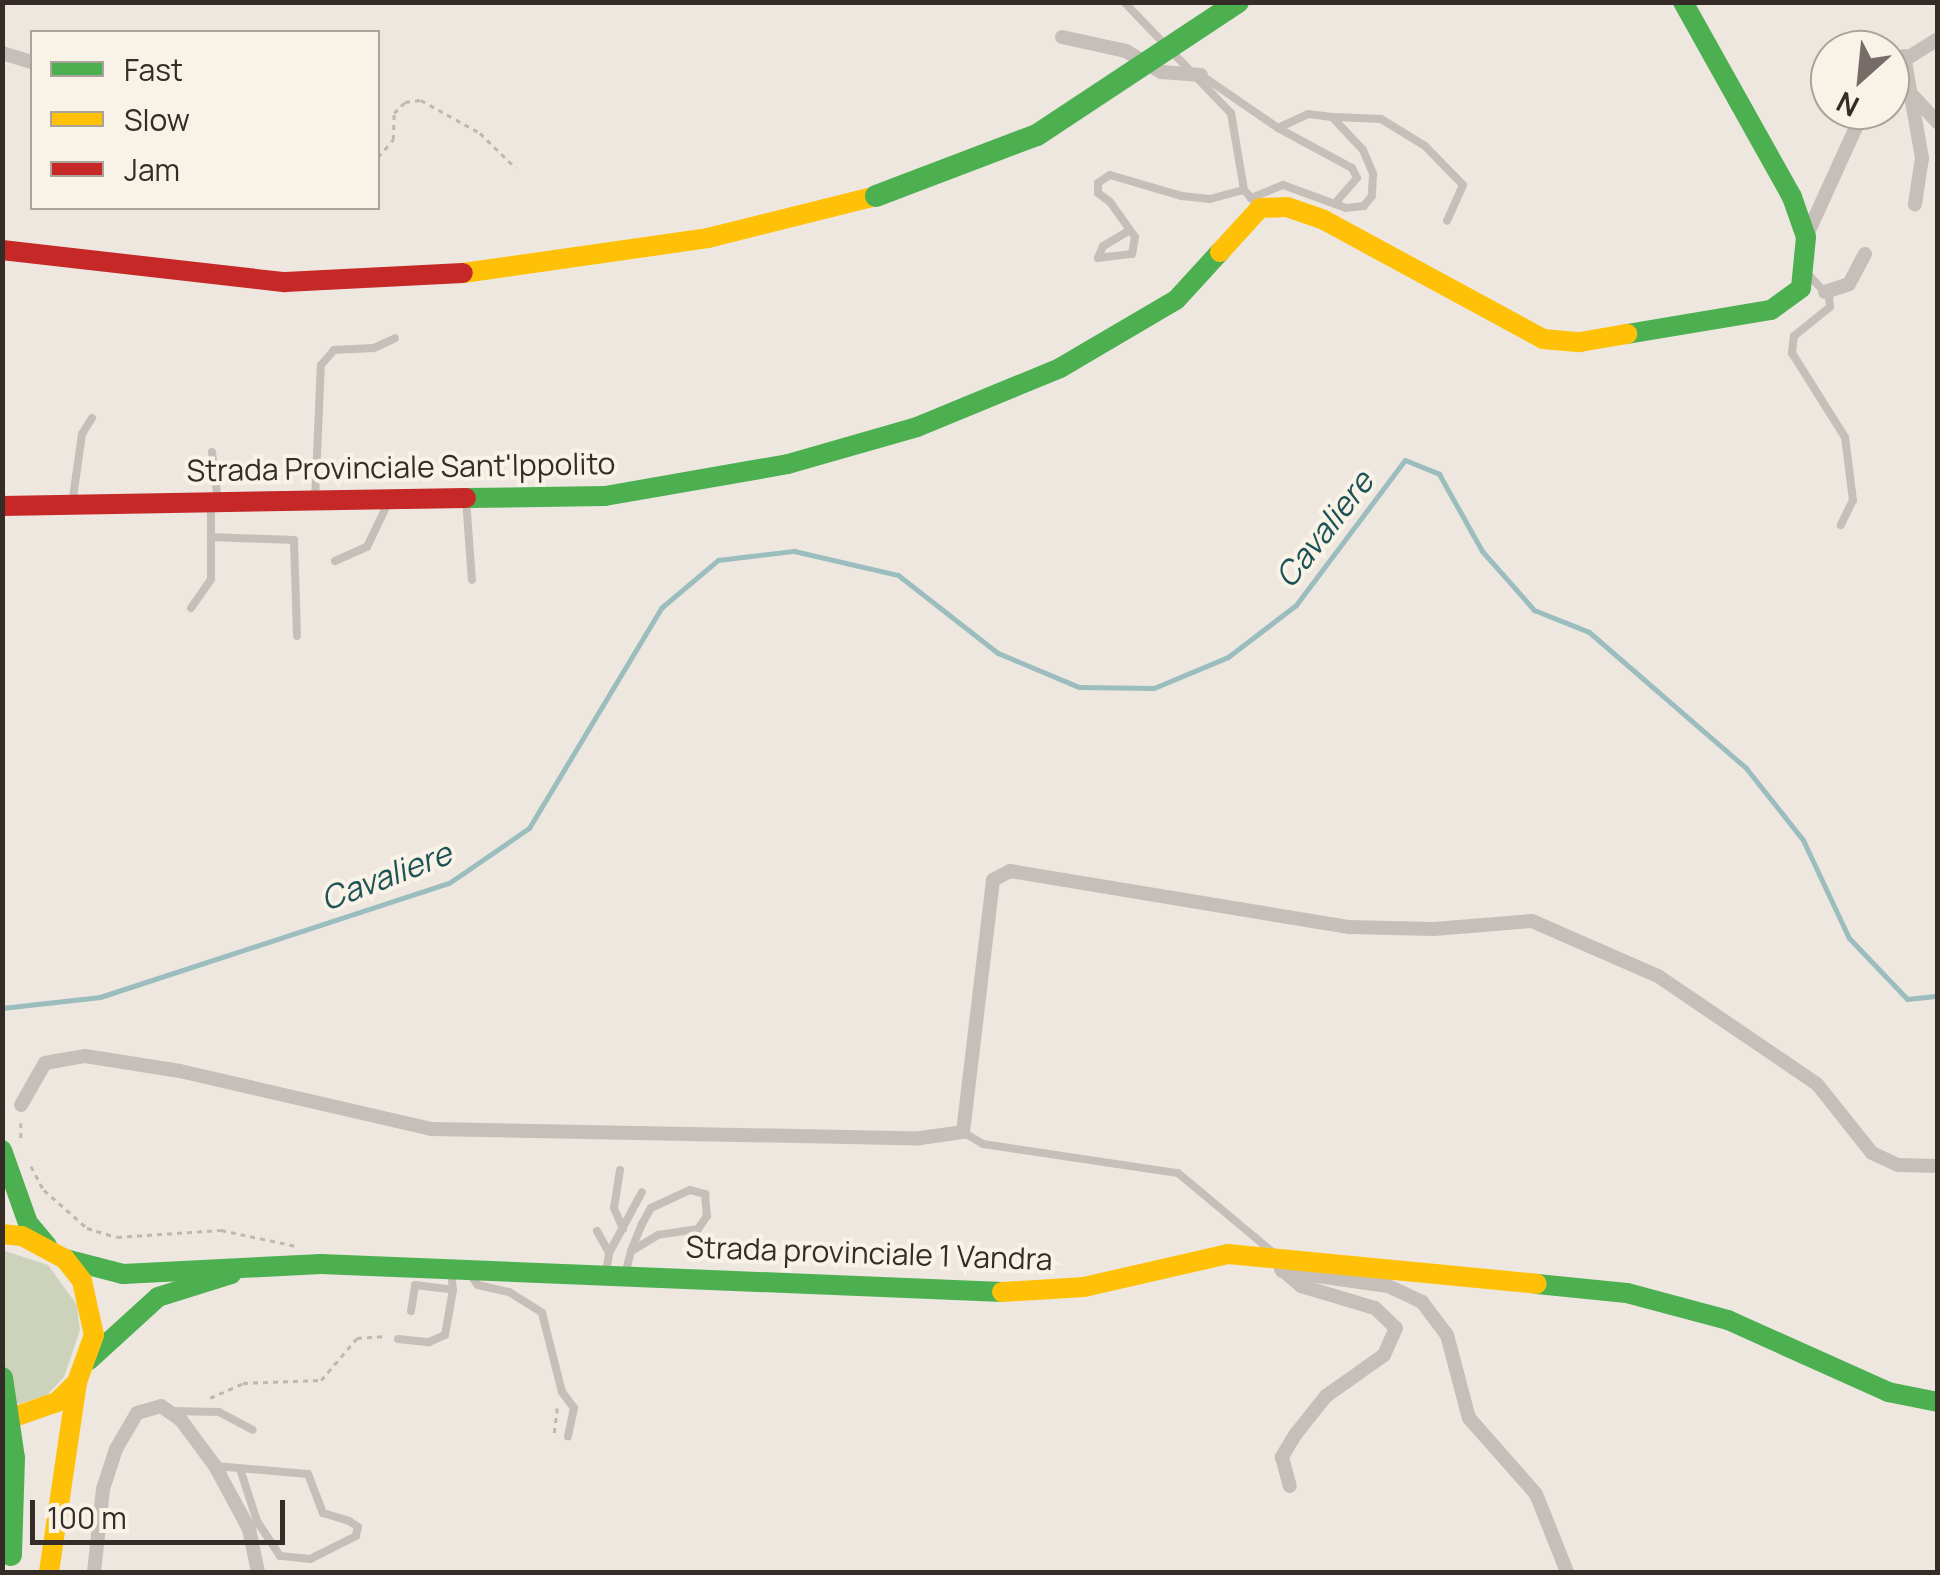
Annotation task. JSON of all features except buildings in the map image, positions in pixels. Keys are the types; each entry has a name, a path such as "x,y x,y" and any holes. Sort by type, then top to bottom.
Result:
{"main road":[{"path":"2,250 285,282 412,280 708,238 876,196 1037,135 1238,2"},
{"path":"1256,203 1324,220 1524,332 1562,342 1771,310 1800,288 1806,272 1806,237 1792,196 1683,2"},
{"name":"Strada Provinciale Sant'Ippolito","path":"2,506 605,496 788,464 916,427 1060,368 1145,321 1202,278 1256,203"},
{"path":"12,1148 28,1222 56,1253 92,1307 50,1572"},
{"name":"Strada provinciale 1 Vandra","path":"2,1234 123,1274 321,1264 457,1276 613,1267 1008,1292 1084,1287 1228,1254 1280,1265 1627,1293 1728,1320 1888,1392 1938,1402"},
{"name":"Strada provinciale 1 Vandra","path":"2,1422 44,1409 158,1297 253,1269"},
{"path":"2,1378 14,1458 9,1564"}],"street":[{"path":"1062,37 1126,51 1160,72 1200,76"},
{"path":"1910,53 1938,39"},
{"path":"2,53 30,61"},
{"path":"1910,85 1922,158 1915,204"},
{"path":"1912,95 1938,123"},
{"path":"1806,237 1855,130"},
{"path":"1825,292 1850,284 1866,254"},
{"path":"20,1105 45,1063 85,1056 180,1071 430,1129 920,1138 963,1132 992,880 1010,871 1349,926 1434,930 1532,921 1658,976 1801,1074 1872,1153 1898,1165 1938,1166"},
{"path":"1280,1265 1301,1286 1375,1308 1396,1328 1384,1355 1326,1396 1294,1435 1282,1457 1290,1486"},
{"path":"1280,1265 1388,1286 1422,1302 1447,1335 1470,1418 1536,1494 1567,1572"},
{"path":"94,1572 104,1489 125,1426 148,1408 172,1412 216,1466 249,1529 258,1572"}],"lane":[{"path":"1124,2 1231,112 1244,190 1256,203 1282,185 1334,203 1364,206 1372,196 1372,174 1362,150 1332,117"},
{"path":"1200,76 1278,128 1352,168 1357,178 1334,203"},
{"path":"1278,128 1308,114 1381,119 1425,146 1463,185 1446,221"},
{"path":"1130,230 1102,246 1098,258 1132,254 1130,230 1098,194 1098,182 1110,175 1182,196 1210,199 1244,190"},
{"path":"1806,272 1825,292 1830,308 1794,336 1792,353 1845,436 1853,500 1842,526"},
{"path":"314,500 321,365 334,350 374,348 395,338"},
{"path":"72,505 82,434 92,418"},
{"path":"191,608 211,579 215,502 212,452"},
{"path":"336,561 368,547 390,499"},
{"path":"466,499 472,580"},
{"path":"211,537 294,540 298,636"},
{"path":"963,1132 983,1144 1178,1174 1280,1265"},
{"path":"620,1170 614,1208 623,1229"},
{"path":"613,1267 658,1234 698,1229 707,1216 704,1194 690,1190 652,1208 631,1251"},
{"path":"613,1267 623,1229 642,1192"},
{"path":"597,1231 613,1267"},
{"path":"398,1339 429,1342 445,1334 457,1276"},
{"path":"411,1310 415,1286 457,1276 520,1296 542,1314 562,1392 574,1408 568,1436"},
{"path":"172,1412 232,1415 252,1430"},
{"path":"216,1466 241,1472 308,1474 323,1513 358,1527 356,1536 310,1559 280,1556 257,1521 241,1472"}],"path":[{"path":"380,155 393,140 394,113 405,102 421,100 480,133 516,168"},
{"path":"12,1148 20,1105"},
{"path":"29,1161 44,1190 87,1228 117,1237 221,1230 310,1249 321,1264"},
{"path":"189,1410 243,1384 321,1380 357,1338 398,1339"},
{"path":"554,1433 562,1392"}],"green space":[{"path":"2,1250 48,1265 77,1305 80,1330 64,1377 47,1395 2,1409"}],"waterway":[{"name":"Cavaliere","path":"2,1008 100,997 449,883 529,828 661,608 718,560 794,551 898,575 998,653 1079,687 1154,688 1228,657 1296,605 1405,460 1439,474 1482,551 1534,610 1589,632 1746,768 1803,840 1849,938 1907,999 1938,996"}],"traffic: fast":[{"path":"876,196 1037,135 1238,2"},
{"path":"1627,334 1771,310 1801,288 1806,237 1792,197 1683,2"},
{"path":"466,498 605,496 788,464 917,427 1060,368 1176,300 1220,252"},
{"path":"2,1150 28,1223 47,1246"},
{"path":"65,1259 123,1274 321,1264 1002,1292"},
{"path":"89,1360 158,1297 231,1274"},
{"path":"1537,1284 1627,1293 1728,1320 1888,1392 1938,1402"},
{"path":"2,1378 14,1458 11,1555"}],"traffic: slow":[{"path":"463,273 708,238 876,196"},
{"path":"1220,252 1260,208 1287,207 1324,220 1543,339 1580,342 1627,334"},
{"path":"2,1234 22,1236 65,1259 82,1281 94,1335 77,1382 57,1402 2,1421"},
{"path":"1002,1292 1084,1287 1228,1254 1537,1284"},
{"path":"49,1572 77,1382"}],"traffic: jam":[{"path":"2,250 285,282 463,273"},
{"path":"2,506 466,498"}]}
